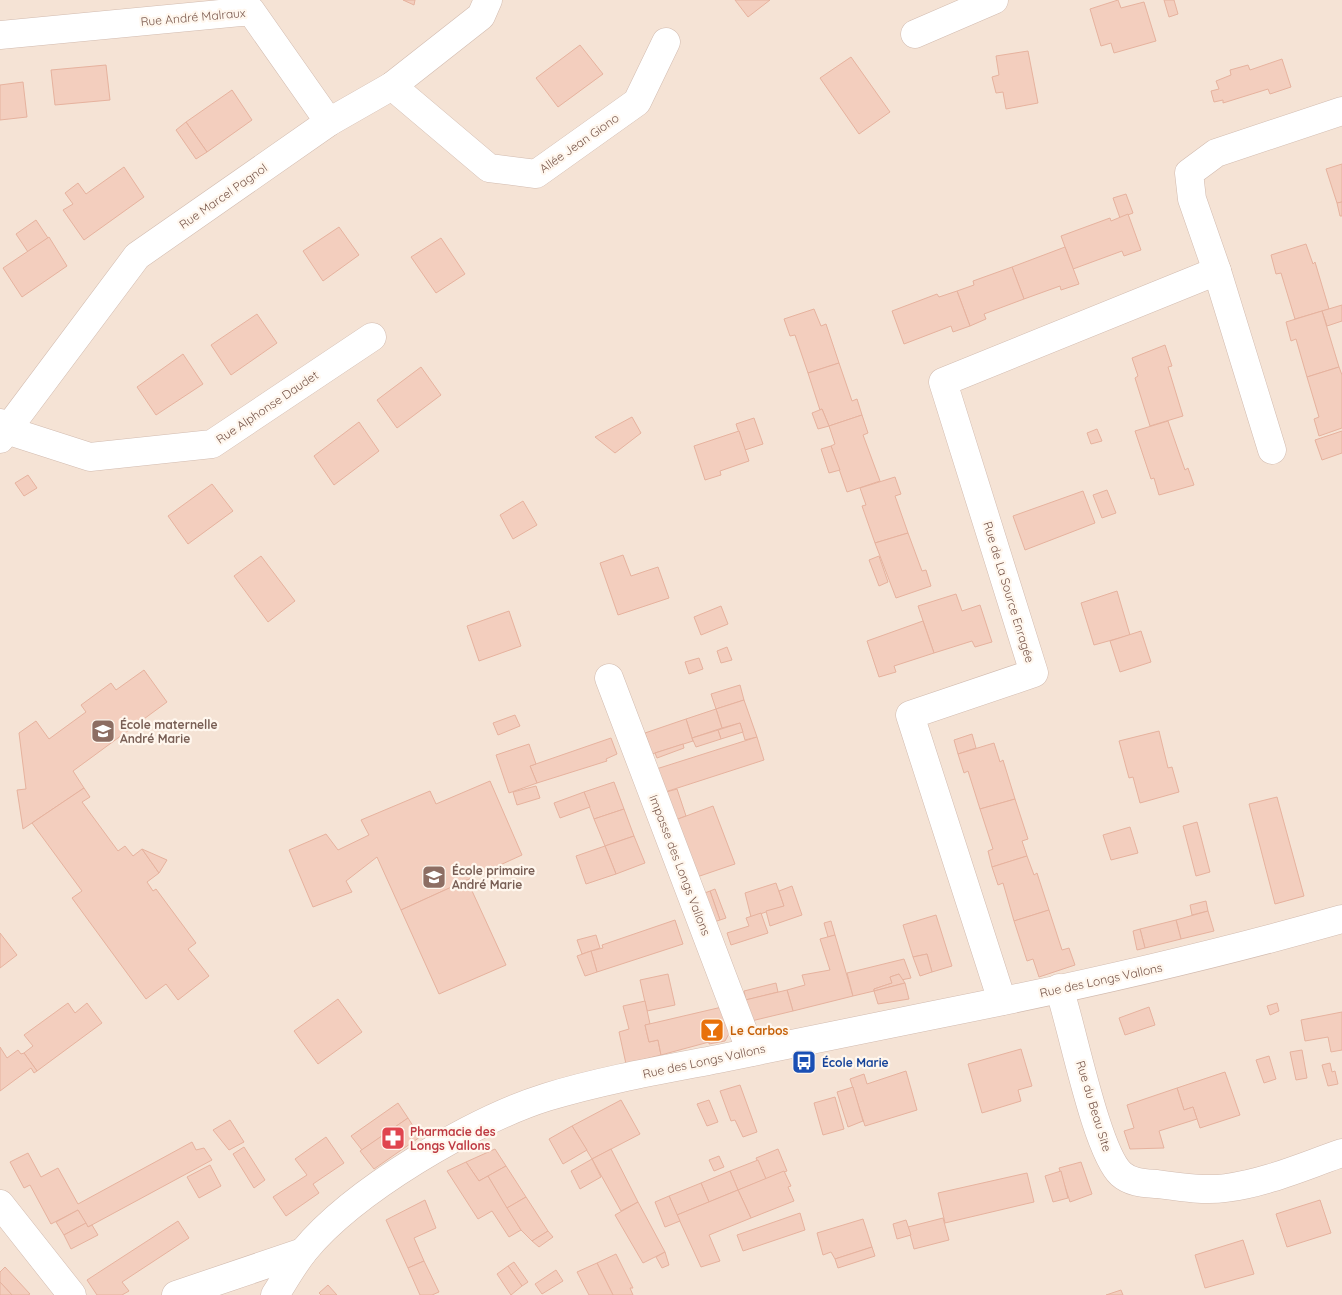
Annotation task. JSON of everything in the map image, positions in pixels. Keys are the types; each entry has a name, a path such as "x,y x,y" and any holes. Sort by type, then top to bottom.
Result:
{"street":[{"name":"Rue Marcel Pagnol","path":"2,431 137,256 330,122 392,86 481,16 488,0"},
{"path":"915,34 994,0"},
{"name":"Rue André Malraux","path":"0,35 251,11 330,122"},
{"name":"Allée Jean Giono","path":"392,86 489,168 536,174 637,102 666,42"},
{"path":"1272,450 1217,271 1192,199 1189,173 1216,153 1342,112"},
{"name":"Rue de La Source Enragée","path":"1002,1001 910,715 1034,673 943,382 1217,271"},
{"name":"Rue Alphonse Daudet","path":"2,431 90,457 212,444 372,336"},
{"name":"Impasse des Longs Vallons","path":"609,678 751,1052"},
{"name":"Rue des Longs Vallons","path":"275,1295 304,1252 335,1220 372,1191 429,1153 509,1111 584,1087 1153,969 1342,919"},
{"name":"Rue du Beau Site","path":"1059,988 1092,1107 1109,1156 1120,1174 1130,1181 1177,1187 1224,1188 1256,1182 1342,1153"},
{"path":"0,1204 72,1295"},
{"path":"176,1295 304,1252"}],"shaded area":[{"path":"0,0 1342,0 1342,1295 0,1295"}],"building":[{"path":"403,0 415,0 414,5"},
{"path":"735,0 770,0 748,17"},
{"path":"1118,0 1121,8 1144,2 1156,41 1114,53 1111,43 1101,46 1090,9"},
{"path":"1164,0 1174,0 1178,14 1169,17"},
{"path":"580,45 603,74 558,107 536,78"},
{"path":"1028,51 1038,103 1006,109 1003,92 996,93 992,77 999,75 996,56"},
{"path":"851,57 890,112 859,134 820,78"},
{"path":"1282,59 1291,87 1270,94 1268,89 1223,103 1223,100 1214,102 1211,91 1219,89 1216,81 1231,75 1230,70 1248,65 1250,70"},
{"path":"106,65 110,100 55,105 51,70"},
{"path":"23,82 27,117 0,120 0,85"},
{"path":"232,90 252,120 207,152 186,122"},
{"path":"186,122 207,152 196,159 176,130"},
{"path":"1342,164 1342,202 1337,203 1326,169"},
{"path":"124,167 144,197 84,240 63,210 73,204 65,193 78,183 86,194"},
{"path":"1126,194 1133,213 1120,218 1113,198"},
{"path":"1342,202 1342,216 1340,216 1337,203"},
{"path":"1128,214 1141,250 1124,256 1122,251 1073,269 1061,236 1110,218 1111,221"},
{"path":"36,220 48,238 28,252 16,234"},
{"path":"339,227 359,255 323,281 303,251"},
{"path":"49,237 67,266 22,297 3,268"},
{"path":"441,238 465,274 436,293 411,257"},
{"path":"1306,244 1313,264 1315,262 1329,309 1295,319 1281,273 1276,274 1271,255"},
{"path":"1065,247 1079,284 1061,290 1060,286 1024,299 1012,267"},
{"path":"1012,267 1024,299 984,314 986,319 970,326 957,291 974,285 973,281"},
{"path":"957,291 970,326 953,332 951,326 904,344 892,311 937,294 939,297"},
{"path":"1342,305 1342,321 1327,326 1322,311"},
{"path":"814,309 821,326 826,324 839,363 808,373 795,335 790,336 784,319"},
{"path":"1322,311 1339,367 1307,377 1296,339 1291,341 1286,322"},
{"path":"257,314 277,343 231,375 211,345"},
{"path":"1165,345 1172,366 1168,367 1183,416 1150,426 1135,378 1138,376 1132,358"},
{"path":"183,354 203,384 156,415 137,387"},
{"path":"839,363 852,401 857,399 862,415 829,426 822,409 820,410 808,373"},
{"path":"421,367 441,395 397,428 377,400"},
{"path":"1339,367 1342,375 1342,428 1319,436 1314,419 1319,417 1307,377"},
{"path":"822,409 829,426 818,429 812,413"},
{"path":"862,415 868,433 863,435 880,481 847,492 831,446 835,444 829,426"},
{"path":"632,417 641,433 615,453 595,437"},
{"path":"754,418 763,444 745,450 736,424"},
{"path":"1168,421 1185,470 1188,468 1194,485 1159,495 1154,478 1151,479 1135,431"},
{"path":"359,422 379,451 334,485 314,456"},
{"path":"1097,429 1102,441 1091,444 1087,433"},
{"path":"739,431 749,461 720,471 721,475 705,480 694,446"},
{"path":"1342,431 1342,453 1322,460 1315,440"},
{"path":"831,446 840,470 829,473 821,449"},
{"path":"28,475 37,488 24,496 15,483"},
{"path":"895,477 901,494 895,496 908,533 875,543 862,506 866,505 860,488"},
{"path":"212,484 233,511 188,544 168,516"},
{"path":"1107,490 1116,513 1102,518 1093,495"},
{"path":"1083,491 1095,523 1025,550 1013,516"},
{"path":"523,501 537,525 513,539 500,515"},
{"path":"908,533 922,571 926,570 931,586 896,598 875,543"},
{"path":"623,555 631,576 658,567 669,598 618,615 600,563"},
{"path":"261,556 295,601 268,622 234,576"},
{"path":"879,556 888,582 879,586 869,560"},
{"path":"1117,591 1130,635 1094,645 1081,603"},
{"path":"956,594 962,611 980,605 992,642 975,647 972,641 934,653 918,606"},
{"path":"721,606 728,624 701,635 694,617"},
{"path":"509,611 521,646 479,661 467,626"},
{"path":"923,621 934,653 894,666 896,672 879,677 867,641"},
{"path":"1141,631 1151,662 1120,672 1110,641"},
{"path":"727,647 732,660 721,663 717,651"},
{"path":"699,658 703,669 689,674 685,662"},
{"path":"144,670 167,702 73,771 84,788 23,829 17,790 26,789 19,733 36,721 49,739 86,712 81,705 111,683 116,690"},
{"path":"740,685 744,700 716,709 711,694"},
{"path":"744,700 757,737 745,740 740,723 722,728 716,709"},
{"path":"716,709 722,728 692,738 686,719"},
{"path":"515,715 520,726 498,735 493,723"},
{"path":"686,719 693,741 652,754 645,733"},
{"path":"740,723 743,732 721,739 718,730"},
{"path":"718,730 721,739 696,747 692,738"},
{"path":"1159,731 1168,768 1172,767 1179,792 1140,803 1133,777 1129,778 1119,741"},
{"path":"972,734 976,748 958,754 954,740"},
{"path":"757,737 764,760 659,794 650,771"},
{"path":"611,738 617,754 606,759 607,761 537,783 530,766"},
{"path":"994,743 1000,762 1003,760 1015,799 980,809 968,771 964,773 958,754"},
{"path":"529,744 536,764 530,766 537,783 509,793 496,755"},
{"path":"683,744 684,748 657,758 655,753"},
{"path":"490,781 522,855 401,910 377,857 346,881 352,892 313,907 289,850 326,834 338,850 369,835 361,820 430,791 436,804"},
{"path":"614,782 624,809 594,819 584,792"},
{"path":"536,786 540,798 517,805 513,792"},
{"path":"84,788 90,797 82,802 118,851 125,846 133,856 142,849 159,873 147,882 153,891 156,889 196,943 188,949 209,976 178,1000 166,984 146,999 72,898 82,891 32,823"},
{"path":"677,789 686,816 670,822 659,794"},
{"path":"584,792 590,807 560,818 554,803"},
{"path":"1277,797 1304,896 1275,904 1249,804"},
{"path":"1015,799 1028,839 1022,841 1027,856 992,867 988,851 993,849 980,809"},
{"path":"713,806 735,864 691,879 670,822"},
{"path":"624,809 634,836 605,846 594,819"},
{"path":"1197,822 1210,872 1196,876 1183,826"},
{"path":"1130,827 1138,853 1111,860 1103,835"},
{"path":"634,836 645,863 616,874 605,846"},
{"path":"605,846 616,874 586,884 576,856"},
{"path":"142,849 167,860 159,873"},
{"path":"1027,856 1034,875 1037,873 1049,910 1014,921 1003,883 998,885 992,867"},
{"path":"467,880 506,965 439,994 401,910"},
{"path":"776,883 784,906 751,917 745,893"},
{"path":"792,886 802,915 770,926 766,911 784,906 779,891"},
{"path":"715,889 726,918 720,920 710,891"},
{"path":"710,891 720,920 708,924 697,896"},
{"path":"1206,901 1208,911 1192,915 1190,905"},
{"path":"1049,910 1062,950 1069,948 1075,965 1039,977 1033,959 1027,961 1014,921"},
{"path":"1208,911 1214,931 1181,939 1176,920"},
{"path":"761,913 768,933 731,945 727,933 749,926 746,918"},
{"path":"936,915 952,966 932,972 927,954 913,957 903,925"},
{"path":"675,920 683,944 597,972 591,951 603,948 602,945"},
{"path":"1176,920 1181,939 1145,948 1140,929"},
{"path":"831,921 835,935 828,937 824,923"},
{"path":"1140,929 1145,948 1137,950 1133,931"},
{"path":"0,933 17,955 0,968"},
{"path":"596,935 600,948 582,954 577,940"},
{"path":"835,935 853,996 793,1011 787,990 805,985 802,975 830,970 820,939"},
{"path":"591,951 597,972 585,976 577,956"},
{"path":"927,954 932,972 920,976 913,957"},
{"path":"904,959 911,978 901,980 899,974 890,977 892,983 874,989 874,991 853,996 847,973"},
{"path":"668,974 675,1005 647,1011 640,980"},
{"path":"899,974 905,983 874,991 874,989 892,983 890,977"},
{"path":"776,983 778,992 746,1000 744,991"},
{"path":"905,983 909,999 878,1004 874,991"},
{"path":"787,990 793,1011 743,1023 737,1002"},
{"path":"338,999 362,1032 318,1064 294,1031"},
{"path":"645,1001 650,1024 645,1025 649,1042 658,1040 661,1055 626,1064 619,1032 629,1029 623,1006"},
{"path":"68,1003 75,1013 87,1003 102,1023 37,1071 24,1053 33,1046 24,1035"},
{"path":"1277,1003 1279,1011 1270,1015 1267,1006"},
{"path":"722,1007 730,1032 725,1041 709,1044 709,1042 661,1055 658,1040 649,1042 645,1025"},
{"path":"1149,1007 1155,1025 1125,1035 1119,1018"},
{"path":"1342,1012 1342,1050 1331,1052 1328,1037 1305,1041 1301,1020"},
{"path":"0,1047 7,1058 18,1050 21,1054 24,1053 37,1071 34,1073 31,1068 0,1091"},
{"path":"1021,1049 1032,1086 1018,1090 1021,1101 982,1113 968,1064"},
{"path":"1302,1050 1307,1078 1296,1080 1290,1052"},
{"path":"1269,1056 1276,1079 1264,1083 1256,1060"},
{"path":"1330,1063 1332,1072 1335,1071 1338,1084 1328,1086 1322,1065"},
{"path":"906,1071 917,1110 865,1126 850,1079 864,1074 867,1084"},
{"path":"1225,1072 1240,1115 1200,1128 1193,1107 1184,1110 1177,1088"},
{"path":"740,1085 757,1132 743,1137 735,1120 731,1121 720,1091"},
{"path":"853,1087 863,1121 848,1127 837,1092"},
{"path":"1177,1088 1184,1110 1193,1107 1197,1119 1159,1131 1164,1148 1130,1149 1124,1131 1134,1128 1127,1105"},
{"path":"835,1097 844,1129 823,1135 814,1103"},
{"path":"621,1100 640,1134 592,1159 572,1126"},
{"path":"709,1100 718,1122 707,1126 697,1104"},
{"path":"398,1103 408,1118 362,1150 351,1136"},
{"path":"408,1118 420,1137 374,1169 360,1151"},
{"path":"230,1120 244,1142 229,1150 213,1130"},
{"path":"572,1126 587,1150 563,1164 549,1139"},
{"path":"326,1137 344,1163 313,1184 319,1193 286,1216 273,1197 307,1175 295,1159"},
{"path":"192,1142 196,1150 204,1148 212,1160 88,1227 78,1210 51,1224 30,1185 24,1188 10,1162 28,1153 41,1177 58,1168 78,1204"},
{"path":"244,1147 265,1180 254,1188 233,1154"},
{"path":"495,1149 506,1166 479,1181 466,1162"},
{"path":"611,1149 638,1202 621,1211 592,1159"},
{"path":"778,1149 787,1171 766,1179 756,1158"},
{"path":"719,1156 724,1167 714,1171 709,1160"},
{"path":"592,1159 601,1177 580,1189 571,1171"},
{"path":"758,1160 766,1179 738,1190 730,1171"},
{"path":"466,1162 479,1181 488,1176 521,1230 509,1237 492,1211 478,1219 447,1171"},
{"path":"1081,1162 1092,1194 1070,1202 1059,1168"},
{"path":"210,1165 221,1186 199,1198 187,1177"},
{"path":"506,1166 526,1197 507,1208 488,1176"},
{"path":"730,1171 738,1190 709,1202 701,1183"},
{"path":"784,1171 791,1186 788,1187 794,1201 751,1218 738,1190"},
{"path":"1061,1171 1068,1198 1053,1202 1045,1176"},
{"path":"1027,1173 1034,1202 945,1223 938,1193"},
{"path":"701,1183 709,1202 677,1215 669,1196"},
{"path":"738,1190 751,1218 709,1235 720,1261 701,1267 677,1215"},
{"path":"669,1196 680,1221 665,1227 655,1202"},
{"path":"526,1197 548,1231 532,1241 521,1230 507,1208"},
{"path":"425,1200 436,1228 414,1238 424,1261 408,1268 386,1220"},
{"path":"1320,1200 1331,1233 1287,1247 1276,1214"},
{"path":"638,1202 665,1252 643,1263 615,1215"},
{"path":"78,1210 86,1223 64,1235 56,1222"},
{"path":"800,1213 805,1230 743,1251 737,1235"},
{"path":"943,1218 949,1240 914,1249 908,1227"},
{"path":"863,1219 872,1247 835,1259 831,1252 823,1255 817,1233"},
{"path":"906,1220 911,1235 897,1239 893,1224"},
{"path":"178,1221 189,1238 122,1282 129,1291 122,1295 97,1295 87,1280"},
{"path":"86,1223 88,1227 92,1225 98,1235 71,1249 64,1235"},
{"path":"548,1231 553,1237 539,1247 532,1241"},
{"path":"1243,1240 1254,1274 1205,1288 1195,1255"},
{"path":"872,1247 875,1256 838,1268 835,1259"},
{"path":"665,1252 669,1265 662,1268 656,1257"},
{"path":"616,1254 633,1288 630,1288 633,1295 613,1295 597,1263"},
{"path":"424,1261 439,1292 432,1295 420,1295 408,1268"},
{"path":"514,1262 528,1282 522,1286 508,1266"},
{"path":"597,1263 613,1295 589,1295 577,1272"},
{"path":"508,1266 522,1286 511,1295 497,1274"},
{"path":"5,1267 30,1294 12,1295 0,1282 0,1272"},
{"path":"556,1270 563,1281 542,1294 535,1284"},
{"path":"0,1282 12,1295 0,1295"},
{"path":"328,1285 337,1295 321,1295 319,1293"},
{"path":"1121,1290 1123,1295 1106,1295"}],"place":[{"name":"École maternelle André Marie","path":"103,731"},
{"name":"École primaire André Marie","path":"434,877"},
{"name":"Le Carbos","path":"712,1030"},
{"name":"École Marie","path":"804,1062"},
{"name":"Pharmacie des Longs Vallons","path":"393,1138"}]}
